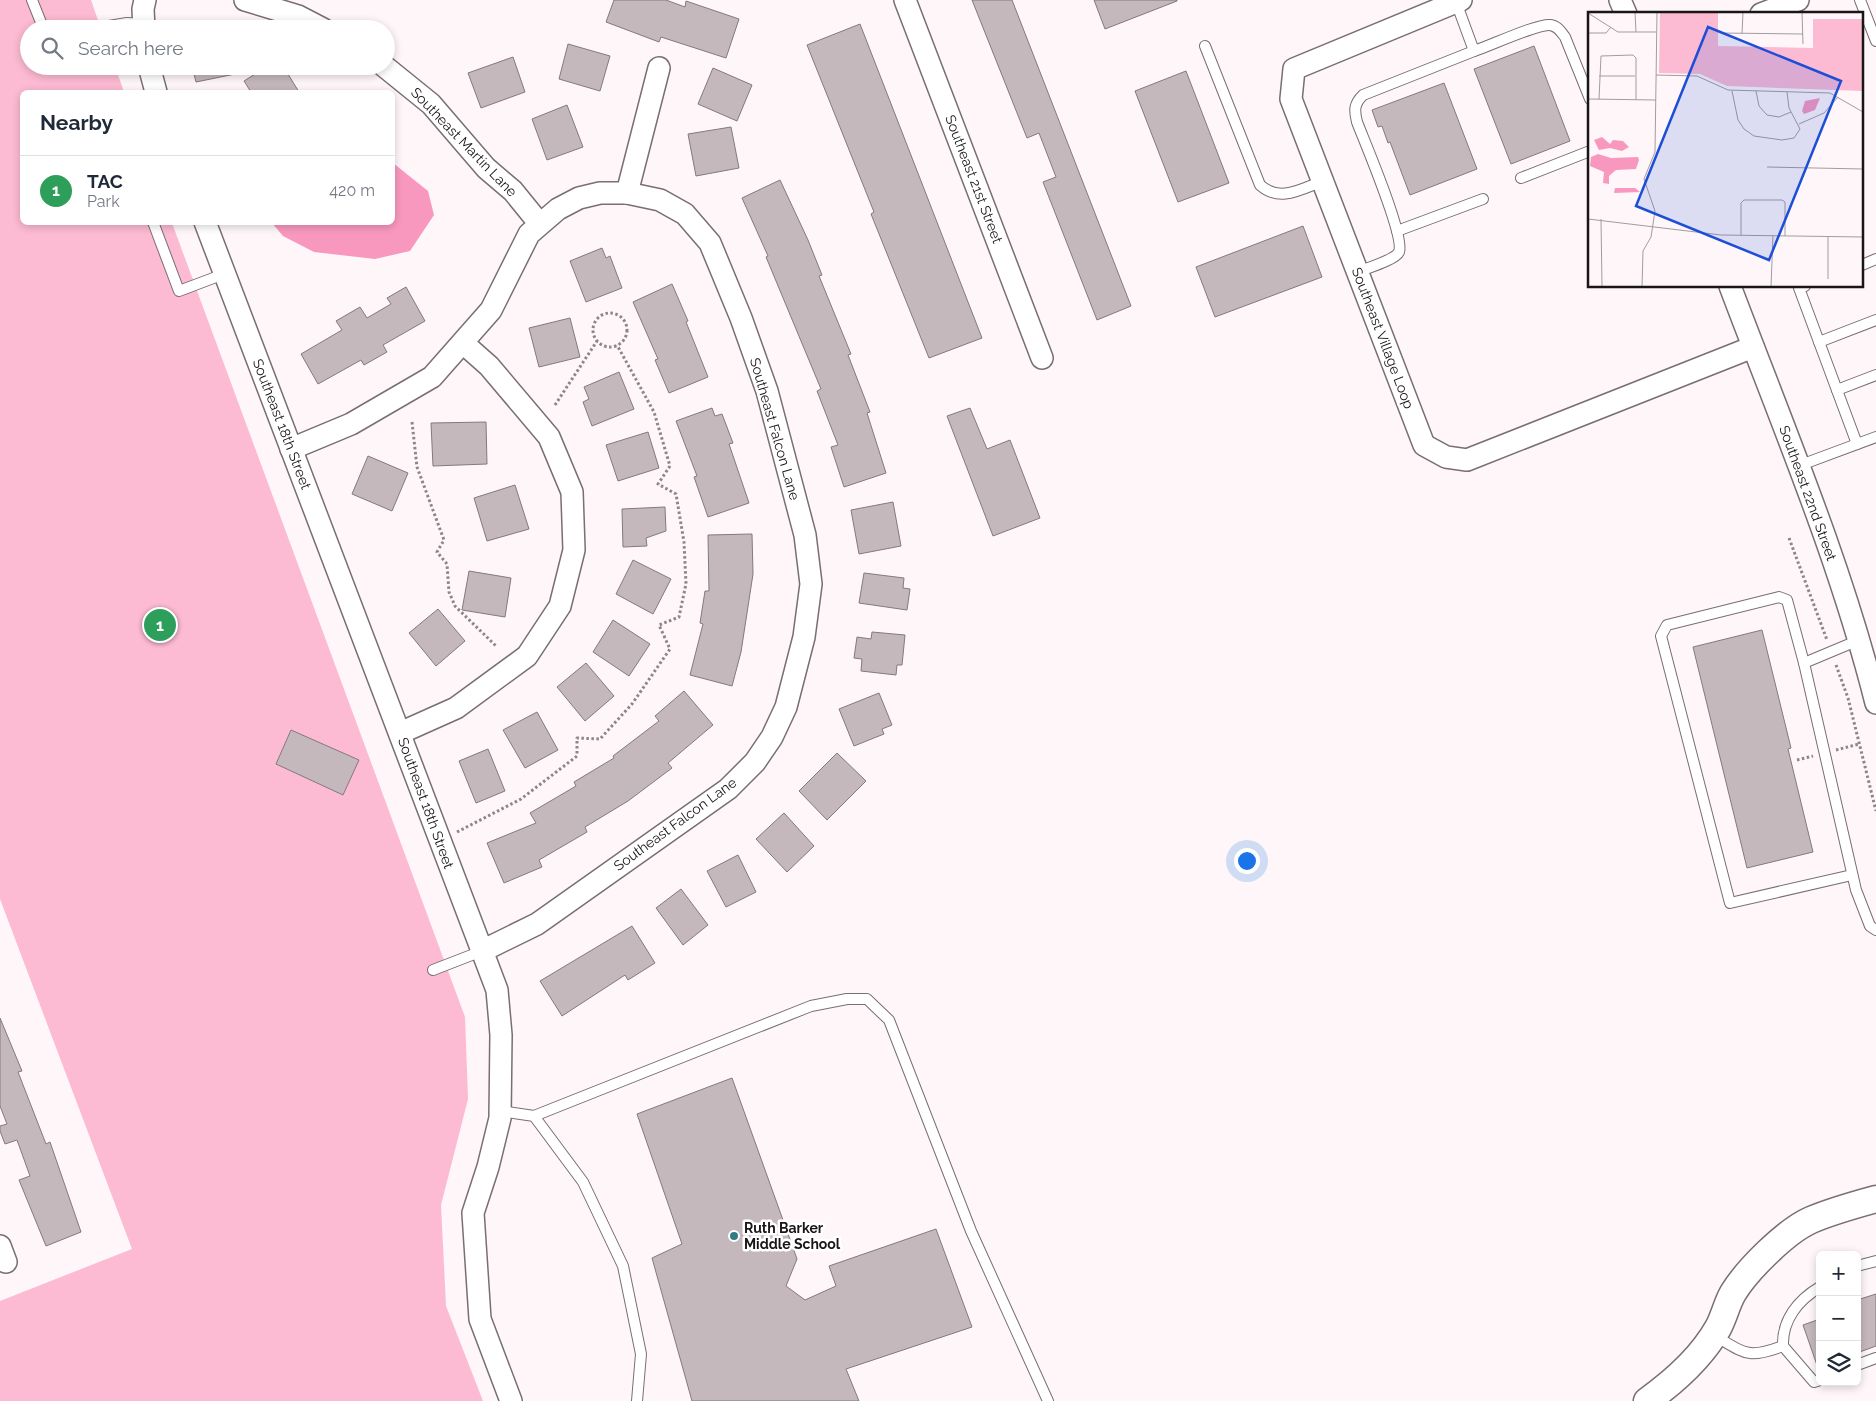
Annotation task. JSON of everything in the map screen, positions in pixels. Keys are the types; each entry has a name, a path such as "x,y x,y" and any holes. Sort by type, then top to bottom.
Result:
{"street":[{"path":"144,20 145,0"},
{"path":"245,0 306,20"},
{"name":"Southeast 21st Street","path":"906,0 1042,358"},
{"path":"1620,0 1625,12"},
{"path":"1766,12 1798,0"},
{"name":"Southeast Village Loop","path":"1458,1 1294,69 1291,99 1424,445 1446,457 1467,460 1753,347"},
{"path":"627,193 659,68"},
{"path":"151,75 155,90"},
{"name":"Southeast Martin Lane","path":"395,75 431,104 486,168 513,191 539,223"},
{"name":"Southeast Falcon Lane","path":"291,449 351,424 432,377 491,310 529,234 539,223 558,209 579,198 600,193 627,193 660,200 685,214 710,243 741,318 767,391 804,535 811,584 804,637 794,680 772,736 755,762 728,789 537,924 482,951"},
{"name":"Southeast 18th Street","path":"206,225 496,990 501,1035 500,1111 488,1167 473,1213 480,1319 511,1401"},
{"name":"Southeast 22nd Street","path":"1731,288 1821,523 1859,640 1876,703"},
{"path":"400,733 456,708 527,656 560,606 574,550 572,492 549,437 496,374 463,343"},
{"path":"1647,1401 1666,1388 1696,1359 1713,1335 1733,1293 1754,1264 1809,1221 1851,1205 1876,1199"}],"lane":[{"path":"32,0 40,20"},
{"path":"1860,0 1875,38"},
{"path":"1458,1 1474,51"},
{"path":"1358,272 1393,258 1399,252 1397,231 1354,109 1357,102 1364,95 1474,51 1550,25 1559,28 1566,37 1588,94"},
{"path":"1205,46 1260,185 1268,192 1286,195 1322,181"},
{"path":"1521,178 1588,152"},
{"path":"1397,231 1483,199"},
{"path":"154,225 180,291 224,274"},
{"path":"1864,264 1876,260"},
{"path":"1799,288 1857,444"},
{"path":"1819,342 1876,320"},
{"path":"1837,390 1876,375"},
{"path":"1798,466 1876,437"},
{"path":"1852,875 1730,903 1662,636 1667,625 1778,597 1787,600 1804,663 1852,875 1870,926 1876,930"},
{"path":"1804,663 1859,640"},
{"path":"433,970 482,951"},
{"path":"500,1111 534,1116 811,1006 847,999 867,999 889,1020 971,1232 1048,1401"},
{"path":"534,1116 583,1182 623,1266 641,1354 638,1401"},
{"path":"1861,1265 1876,1261"},
{"path":"1816,1291 1789,1315 1782,1332 1783,1346 1814,1382 1816,1381"},
{"path":"1713,1335 1747,1354 1763,1353 1783,1346"},
{"path":"1861,1364 1876,1358"}],"path":[{"path":"612,313 621,318 626,327 624,337 617,344 606,346 597,341 594,334 594,323 602,315 612,313"},
{"path":"555,405 597,341"},
{"path":"457,832 521,799 577,756 577,738 600,739 632,704 670,649 660,625 679,617 686,584 684,542 676,494 658,484 670,466 654,412 617,344"},
{"path":"412,422 417,467 444,540 436,552 447,564 449,592 455,606 497,646"},
{"path":"1789,538 1848,698 1876,811"}],"shaded area":[{"path":"0,0 91,0 98,20 20,20 20,75 118,75 123,90 20,90 20,225 173,225 465,1017 468,1099 441,1205 446,1306 483,1401 0,1401 0,1301 132,1249 0,899"},
{"path":"395,165 428,191 434,215 410,251 375,259 314,252 283,236 274,225 395,225"}],"building":[{"path":"614,0 666,0 685,7 686,1 739,19 726,58 661,37 659,42 606,22"},
{"path":"972,0 1012,0 1131,306 1097,320 1043,182 1056,177 1039,133 1027,138"},
{"path":"1094,0 1177,0 1177,1 1105,29"},
{"path":"860,24 982,338 929,358 871,214 874,212 807,45"},
{"path":"568,44 610,56 600,91 559,79"},
{"path":"1534,46 1570,141 1511,164 1474,69"},
{"path":"513,57 525,92 481,108 468,73"},
{"path":"713,68 752,85 737,121 698,104"},
{"path":"1186,71 1229,183 1178,202 1135,91"},
{"path":"194,75 230,75 196,82"},
{"path":"254,75 289,75 298,90 250,90 244,81"},
{"path":"1444,83 1477,169 1410,195 1390,142 1388,143 1382,126 1378,127 1372,110"},
{"path":"567,105 583,147 547,160 532,119"},
{"path":"731,127 739,168 696,176 688,134"},
{"path":"780,180 808,240 822,275 819,276 851,354 848,355 870,412 867,413 886,473 844,487 831,447 838,445 817,391 821,389 766,257 768,256 742,198"},
{"path":"1303,226 1322,277 1215,317 1196,267"},
{"path":"602,248 606,258 610,256 622,288 586,302 570,261"},
{"path":"672,284 688,321 686,322 708,377 669,393 655,360 658,359 633,302"},
{"path":"406,287 425,321 383,345 387,352 364,365 361,360 318,384 301,354 342,330 336,321 360,307 367,318 391,304 387,298"},
{"path":"570,318 580,357 539,367 529,328"},
{"path":"619,372 634,409 592,426 583,402 589,399 584,387"},
{"path":"712,408 715,416 722,414 733,443 729,444 749,503 708,517 694,477 697,476 676,421"},
{"path":"970,408 987,449 1010,440 1040,518 993,536 947,416"},
{"path":"486,422 487,464 433,466 431,423"},
{"path":"648,432 659,468 618,481 606,445"},
{"path":"368,456 408,473 392,511 352,494"},
{"path":"515,485 529,529 487,541 474,498"},
{"path":"893,502 901,546 859,554 851,510"},
{"path":"665,507 666,531 646,538 647,546 623,547 622,509"},
{"path":"752,534 753,574 741,652 732,686 690,675 703,624 700,623 705,591 709,591 708,535"},
{"path":"633,560 671,579 653,614 616,594"},
{"path":"469,571 511,578 505,617 462,610"},
{"path":"864,573 904,578 903,588 910,589 907,610 859,603"},
{"path":"438,609 465,641 436,666 409,633"},
{"path":"613,620 650,644 629,676 593,652"},
{"path":"1762,630 1791,748 1788,749 1813,852 1747,868 1693,647"},
{"path":"872,632 905,635 902,665 897,665 896,675 861,671 862,659 854,658 857,637 871,639"},
{"path":"586,663 614,696 585,721 557,687"},
{"path":"684,691 713,725 668,763 672,768 628,801 585,827 587,832 539,860 542,867 504,883 487,843 536,823 530,813 576,786 574,782 614,758 613,756 659,721 655,716"},
{"path":"879,693 892,725 882,729 884,734 854,746 839,709"},
{"path":"537,712 558,750 525,768 503,730"},
{"path":"291,730 359,760 343,795 276,764"},
{"path":"488,749 505,791 476,803 459,761"},
{"path":"837,753 866,781 827,820 799,791"},
{"path":"784,813 814,846 787,872 756,839"},
{"path":"738,855 756,892 726,907 707,871"},
{"path":"681,889 708,925 683,945 656,908"},
{"path":"632,926 655,963 628,980 625,975 562,1016 540,981"},
{"path":"0,1018 22,1071 18,1072 46,1144 50,1142 81,1232 46,1246 19,1180 30,1176 17,1140 5,1144 0,1131 0,1126 7,1124 0,1106"},
{"name":"Ruth Barker Middle School","path":"732,1078 797,1259 786,1286 805,1300 836,1286 829,1266 936,1229 972,1327 846,1369 859,1401 692,1401 652,1258 682,1244 637,1114"},
{"path":"1876,1294 1876,1346 1861,1352 1861,1341 1861,1299"},
{"path":"1816,1320 1816,1362 1803,1325"}],"place":[{"name":"TAC","path":"160,625"},
{"name":"Ruth Barker Middle School","path":"734,1236"}]}
